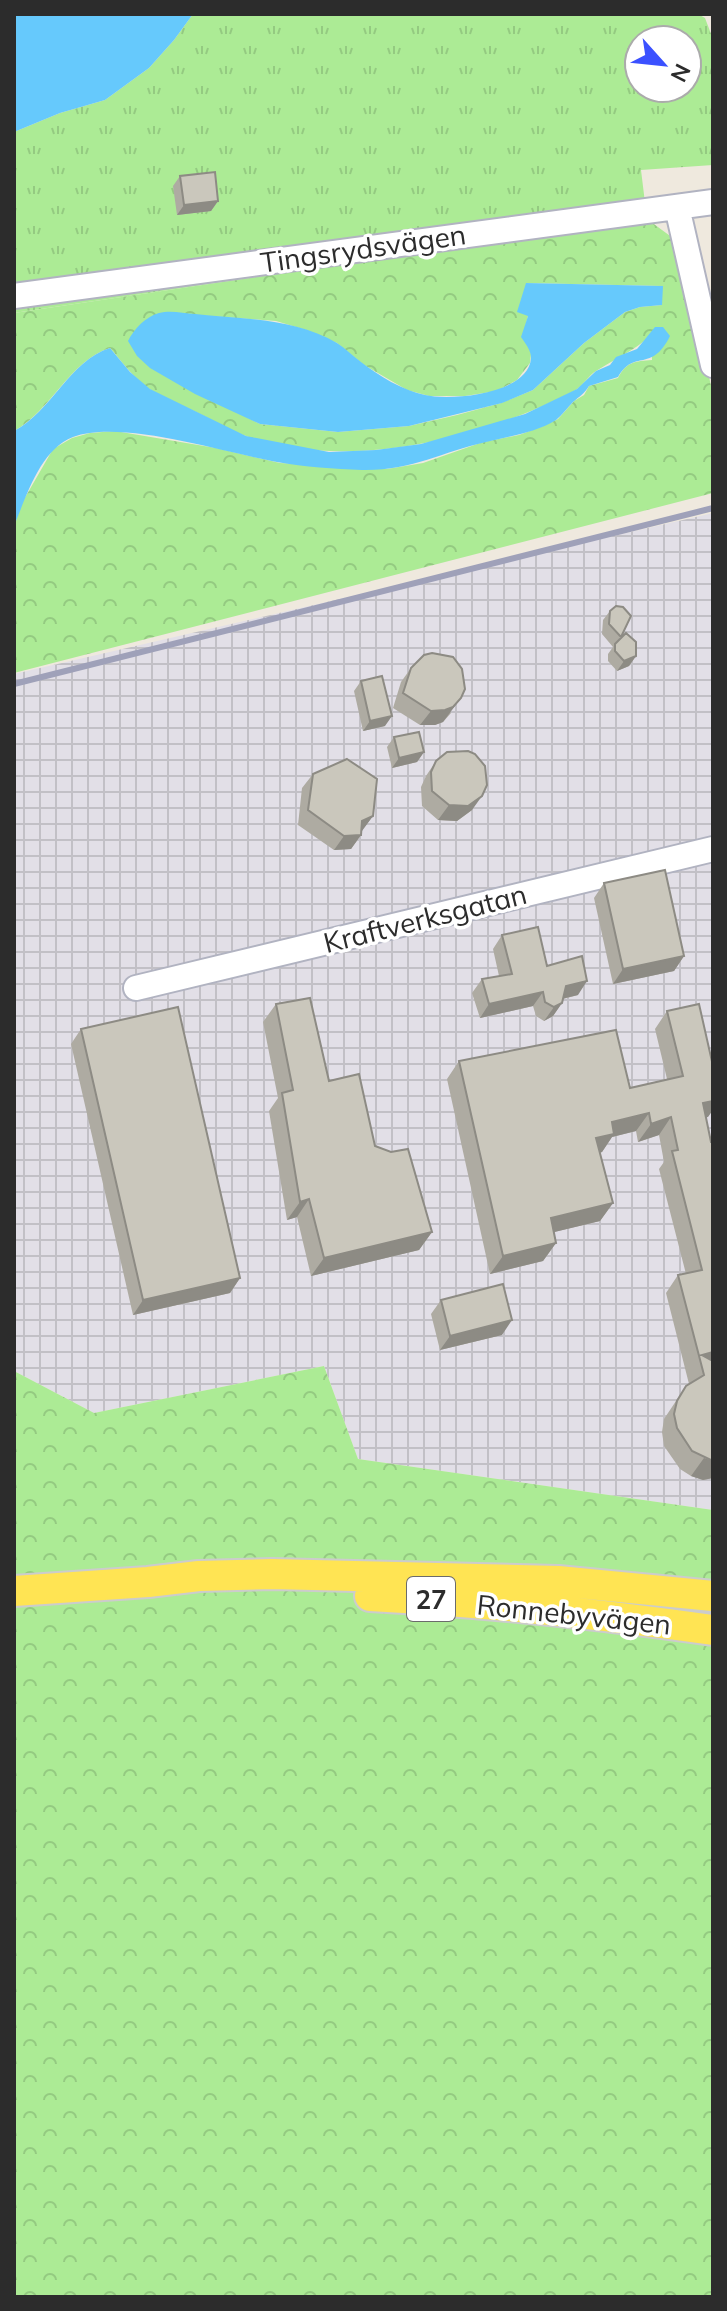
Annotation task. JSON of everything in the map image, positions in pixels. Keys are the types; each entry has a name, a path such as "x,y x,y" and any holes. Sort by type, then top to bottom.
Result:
{"main road":[{"name":"Ronnebyvägen","path":"14,1591 199,1576 272,1574 529,1580 713,1596"},
{"name":"Ronnebyvägen","path":"148,1582 197,1590 260,1590 455,1601 608,1615 713,1630"}],"street":[{"name":"Tingsrydsvägen","path":"14,296 713,202"},
{"path":"677,207 713,365"},
{"name":"Kraftverksgatan","path":"136,988 713,849"}],"shaded area":[{"path":"713,513 713,1510 358,1459 324,1366 94,1413 14,1371 14,674"}],"green space":[{"path":"193,14 698,14 705,18 713,39 713,165 641,170 647,219 14,313 14,132 60,113 105,100 149,68"},
{"path":"647,219 677,241 713,394 713,493 14,673 14,526 23,501 53,449 72,438 115,431 216,448 280,463 387,469 423,463 543,426 558,419 584,395 589,386 618,378 632,363 652,360 651,335 596,371 574,391 498,423 413,445 327,451 285,446 229,429 148,388 110,348 83,364 39,411 14,431 14,313","holes":["526,283 662,286 662,305 625,312 584,343 533,390 501,403 409,426 338,432 260,424 229,408 196,315 276,321 306,330 337,343 364,365 407,390 429,396 465,396 497,391 517,380 530,363 531,354 524,331 528,316"]},
{"path":"324,1366 358,1459 713,1510 713,2297 14,2297 14,1371 94,1413"}],"water":[{"path":"14,14 193,14 149,68 105,100 60,113 14,132"},
{"path":"526,283 663,286 662,305 625,312 584,343 533,390 502,403 409,426 338,432 260,424 195,394 150,368 137,356 128,341 145,320 163,312 268,321 321,335 408,390 437,397 469,395 503,387 527,370 531,355 521,337 528,316 517,312"},
{"path":"655,327 663,327 670,336 656,354 624,368 618,377 589,386 548,424 522,434 396,467 362,470 298,465 174,439 118,432 73,437 62,443 43,463 14,526 14,431 39,411 83,364 110,348 130,372 150,389 246,436 329,452 421,444 525,414 577,389 616,357 637,349"}],"building":[{"path":"215,172 218,201 184,205 180,176"},
{"path":"616,606 623,607 631,616 621,637 609,624 610,611"},
{"path":"626,633 636,642 636,656 624,661 615,651 615,644"},
{"path":"432,653 453,657 462,669 465,689 453,707 445,710 431,711 403,693 411,668 424,655"},
{"path":"382,676 392,716 370,721 361,681"},
{"path":"419,732 424,752 399,758 394,737"},
{"path":"468,751 485,766 487,785 482,796 468,806 449,805 432,791 431,772 436,761 447,752"},
{"path":"347,759 377,779 373,816 362,821 361,835 344,836 308,810 313,774"},
{"path":"665,870 684,956 623,969 604,883"},
{"path":"538,927 547,966 582,956 587,981 566,986 562,1003 554,1007 545,1002 543,992 489,1004 482,979 512,974 502,935"},
{"path":"310,998 329,1081 359,1074 375,1146 391,1152 408,1149 432,1232 324,1258 309,1199 300,1202 282,1093 293,1090 276,1004"},
{"path":"699,1004 713,1066 713,1101 703,1103 713,1142 713,1352 702,1355 713,1361 713,1461 692,1451 677,1428 674,1414 686,1386 704,1375 678,1275 702,1270 672,1151 678,1150 671,1117 651,1124 649,1113 612,1122 614,1134 596,1138 613,1203 551,1218 556,1243 503,1256 459,1061 616,1030 630,1088 683,1076 667,1011"},
{"path":"178,1007 240,1278 143,1300 81,1029"},
{"path":"503,1284 512,1320 450,1336 441,1300"}],"railway":[{"path":"14,684 713,508"}]}
